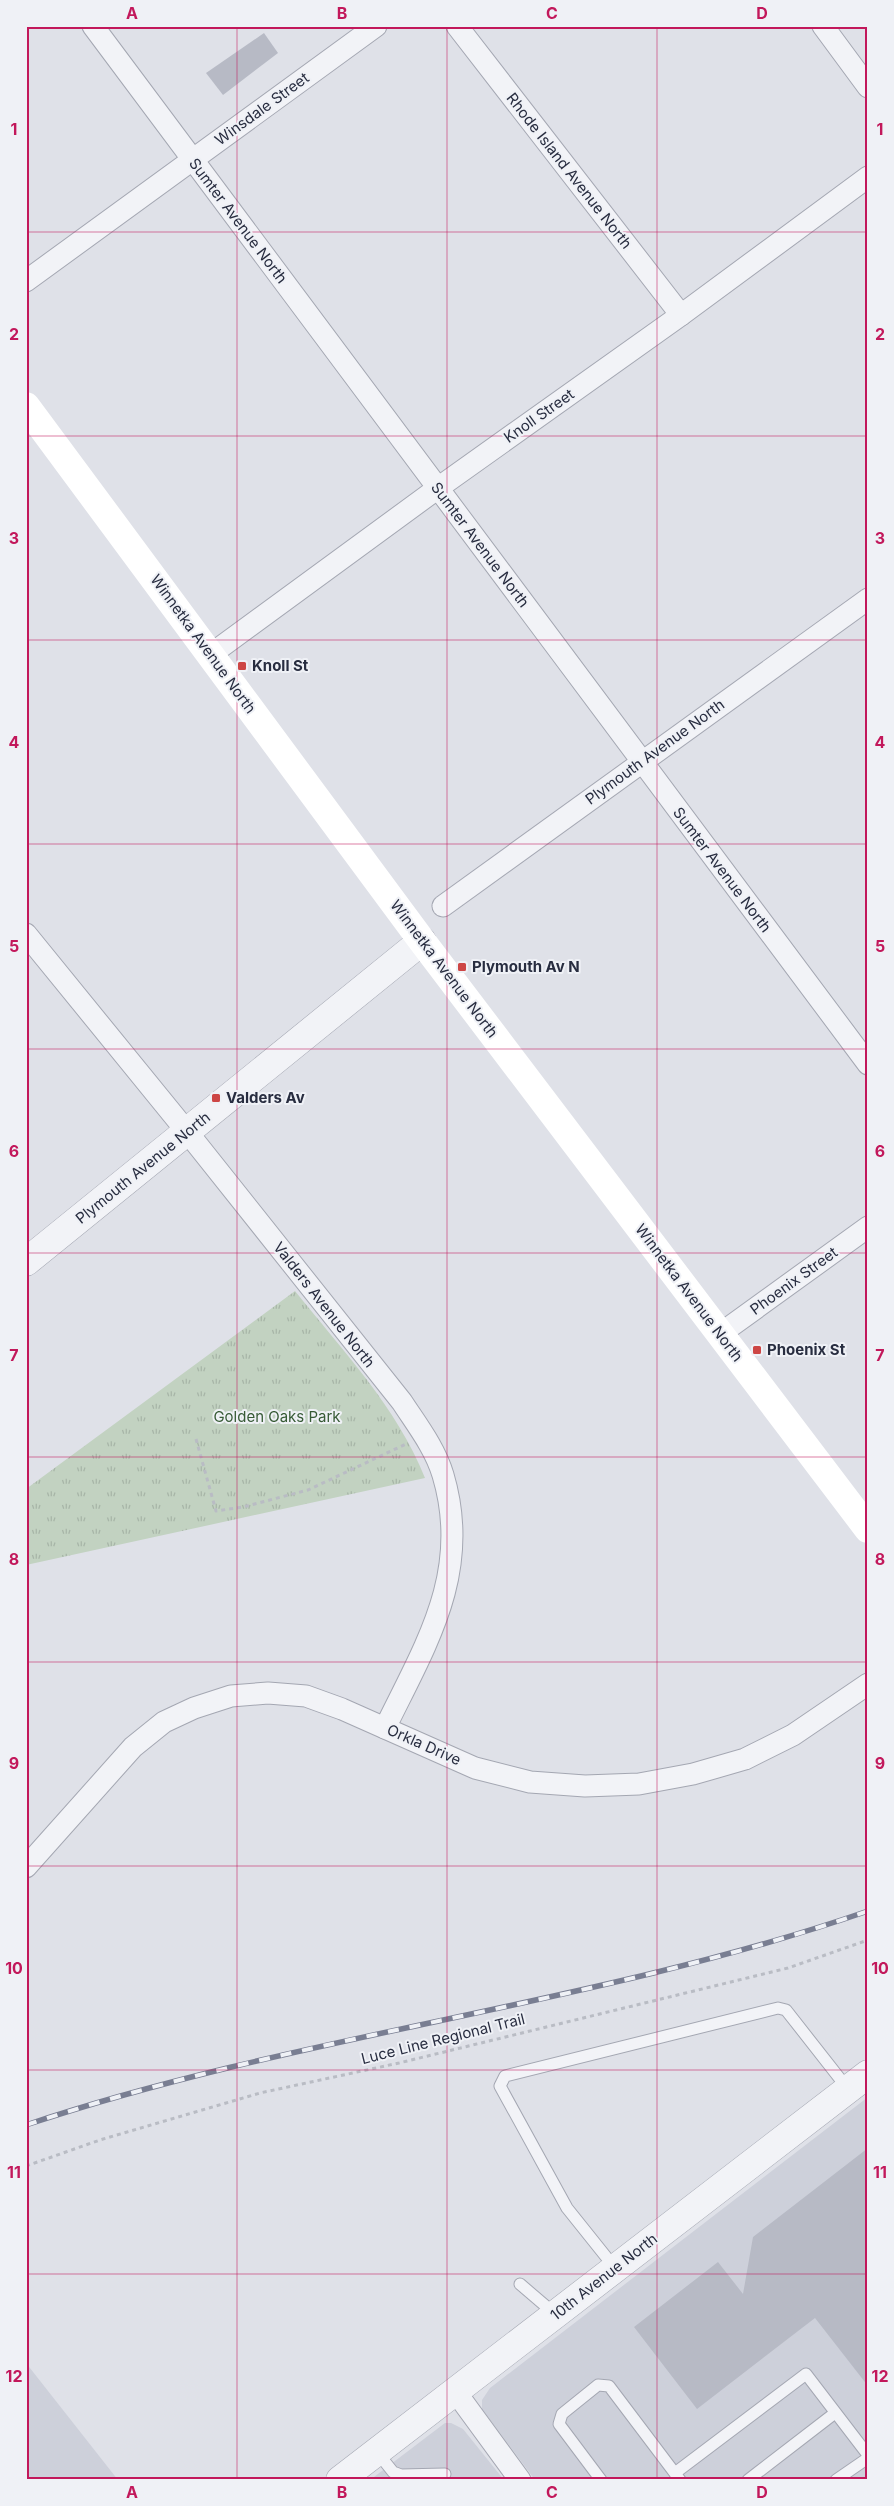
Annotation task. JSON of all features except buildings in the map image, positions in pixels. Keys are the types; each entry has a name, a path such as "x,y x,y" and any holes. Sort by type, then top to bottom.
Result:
{"main road":[{"name":"Winnetka Avenue North","path":"26,406 422,941 868,1529"}],"street":[{"name":"Sumter Avenue North","path":"93,26 868,1064"},
{"name":"Winsdale Street","path":"26,282 376,26"},
{"name":"Rhode Island Avenue North","path":"457,26 681,315"},
{"path":"823,26 868,87"},
{"name":"Knoll Street","path":"210,655 438,488 681,315 868,177"},
{"name":"Plymouth Avenue North","path":"442,906 868,599"},
{"name":"Valders Avenue North","path":"26,934 188,1133 402,1402 425,1436 443,1474 451,1514 451,1556 445,1597 431,1634 384,1728"},
{"name":"Plymouth Avenue North","path":"26,1262 188,1133 422,941"},
{"name":"Phoenix Street","path":"720,1334 868,1227"},
{"name":"Orkla Drive","path":"26,1867 133,1747 164,1722 194,1708 230,1696 268,1693 306,1696 342,1709 475,1768 530,1782 585,1786 639,1784 693,1774 745,1759 793,1735 868,1684"},
{"name":"10th Avenue North","path":"340,2480 858,2082"},
{"path":"455,2391 520,2480"}],"lane":[{"path":"615,2268 567,2208 500,2086 505,2076 778,2008 786,2010 858,2082"},
{"path":"520,2284 555,2314"},
{"path":"601,2480 558,2424 562,2414 598,2385 609,2386 678,2476 806,2374 868,2457 836,2480"},
{"path":"748,2480 835,2413"},
{"path":"377,2452 393,2472 402,2475 445,2474"}],"path":[{"path":"196,1439 216,1511 243,1507 308,1490 425,1436"},
{"name":"Luce Line Regional Trail","path":"26,2166 100,2140 260,2093 399,2063 788,1968 868,1940"}],"shaded area":[{"path":"868,2097 868,2480 535,2480 482,2409 482,2400 490,2388"},
{"path":"26,2363 118,2480 26,2480"},
{"path":"445,2423 451,2423 463,2429 504,2480 370,2480"}],"green space":[{"name":"Golden Oaks Park","path":"295,1291 384,1403 413,1452 425,1478 26,1565 26,1489"}],"railway":[{"path":"26,2125 130,2093 235,2066 659,1972 764,1944 868,1911"}],"place":[{"name":"Knoll St","path":"242,666"},
{"name":"Plymouth Av N","path":"462,967"},
{"name":"Valders Av","path":"216,1098"},
{"name":"Phoenix St","path":"757,1350"}]}
